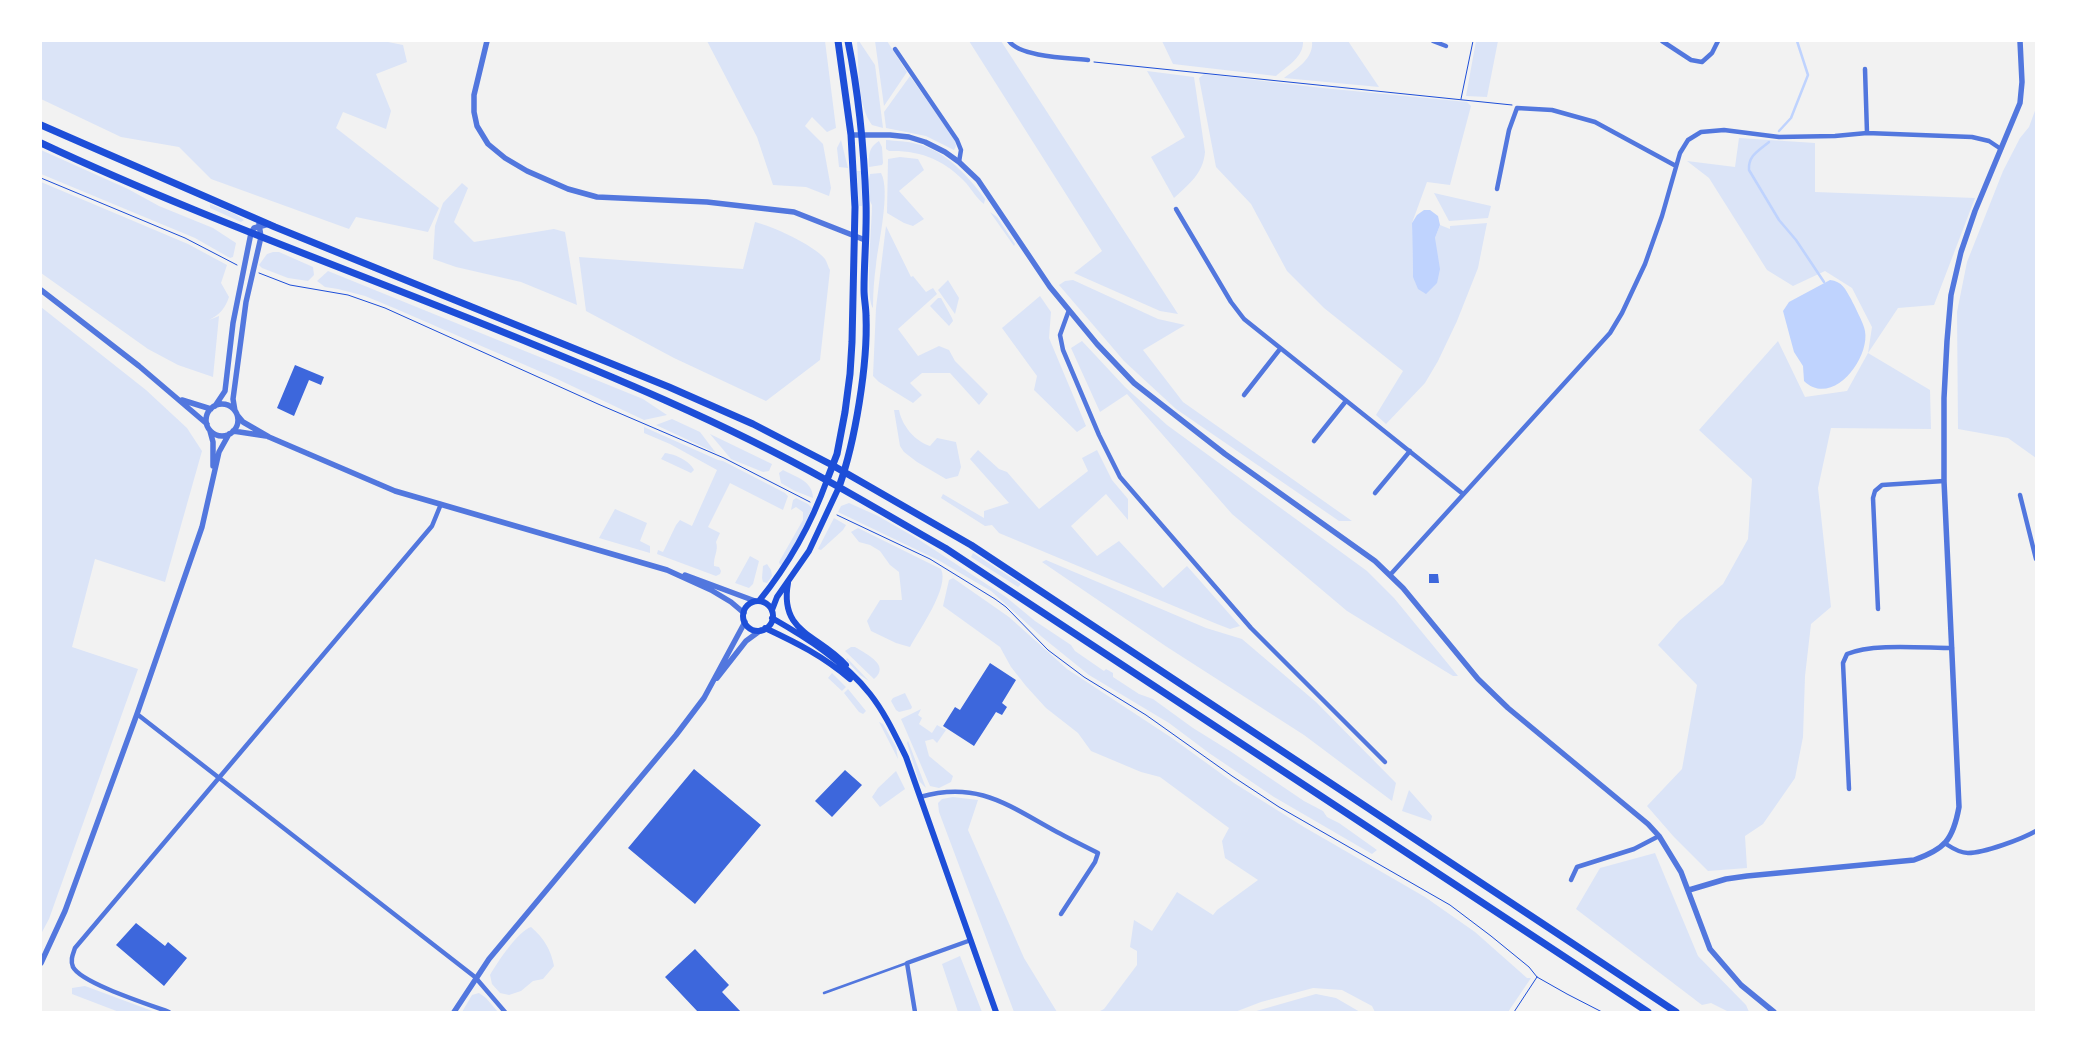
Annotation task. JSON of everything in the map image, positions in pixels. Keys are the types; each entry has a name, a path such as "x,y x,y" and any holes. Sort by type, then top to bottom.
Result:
{"main road":[{"path":"838,41 851,135 855,207 850,374 845,412 837,454 810,524 799,544 757,601 748,605 744,613 745,622 750,628 763,629 809,649 830,662 858,685 863,686"},
{"path":"763,629 772,618 772,610 777,597 809,551 839,487 856,416 865,343 866,205 862,135 855,76 848,41"},
{"path":"41,125 268,224 669,387 753,424 832,465 979,550 1676,1012"},
{"path":"41,143 135,185 251,233 499,330 642,391 737,435 827,480 945,548 1648,1012"},
{"path":"788,581 785,598 790,619 800,629 835,653 863,686 891,726 906,757 996,1012"},
{"path":"757,601 767,604 772,610"},
{"path":"772,618 828,654 863,686"}],"street":[{"path":"487,41 474,95 477,126 488,144 505,158 527,171 568,189 597,197 707,202 794,212 865,240"},
{"path":"1009,41 1012,46 1023,51 1088,60"},
{"path":"1433,41 1446,46"},
{"path":"1662,41 1691,60 1702,62 1712,53 1718,41"},
{"path":"1688,890 1726,879 1747,876 1914,860 1931,854 1946,844 1956,826 1960,807 1944,481 1944,398 1951,295 1961,252 1975,210 2020,103 2022,82 2020,41"},
{"path":"895,49 957,140 962,150 959,162"},
{"path":"1865,69 1867,133"},
{"path":"1497,189 1509,130 1518,108 1559,111 1595,122 1676,166"},
{"path":"1390,574 1610,333 1622,313 1645,264 1662,216 1680,153 1688,140 1701,132 1724,130 1780,136 1835,136 1867,133 1972,136 1990,142 2001,149"},
{"path":"851,135 909,137 932,145 959,162 978,180 1039,272 1097,344 1134,383 1175,416 1390,574 1478,679 1508,708 1648,824 1659,836 1681,872 1710,949 1741,985 1774,1012"},
{"path":"1176,209 1238,312 1253,327 1463,494"},
{"path":"41,963 65,911 137,714 202,527 220,448 237,425 233,399 243,324 261,237 260,226 255,218"},
{"path":"213,473 213,442 206,418 225,391 233,323 251,233 254,228 268,224"},
{"path":"41,290 170,392 218,435 231,433 269,437"},
{"path":"1069,310 1060,336 1063,350 1099,435 1120,477 1251,628 1385,762"},
{"path":"1244,395 1280,349"},
{"path":"170,392 190,404 213,407 224,404 236,413 243,422 269,437 395,491 678,574 692,576 757,601"},
{"path":"1314,441 1346,401"},
{"path":"1375,494 1410,451"},
{"path":"1878,609 1873,498 1875,491 1882,484 1944,481"},
{"path":"2020,495 2036,559"},
{"path":"169,1012 104,987 86,978 73,966 71,958 75,948 432,526 441,504"},
{"path":"678,574 731,602 744,613"},
{"path":"711,686 745,622"},
{"path":"454,1012 488,958 676,735 746,641 763,629"},
{"path":"1849,789 1843,663 1847,654 1854,651 1881,648 1952,648"},
{"path":"137,714 475,977 505,1012"},
{"path":"920,797 961,792 998,799 1098,853 1061,914"},
{"path":"1946,844 1956,850 1968,853 2006,844 2036,831"},
{"path":"1571,880 1577,867 1634,849 1659,836"},
{"path":"915,1012 906,963 971,940"}],"lane":[{"path":"824,993 906,963"}],"path":[{"path":"1461,99 1473,41"},
{"path":"1088,60 1461,99 1512,105 1518,108"},
{"path":"41,178 185,238 239,266"},
{"path":"257,272 290,285 348,296 385,308 598,404 724,458 813,503"},
{"path":"837,515 930,560 995,599 1048,650 1084,677 1146,715 1279,807 1450,905 1529,967 1537,977 1602,1012"},
{"path":"1514,1012 1537,977"}],"shaded area":[{"path":"41,41 383,41 403,45 407,62 376,74 391,111 386,129 343,112 336,128 439,208 428,232 356,217 349,229 211,179 179,147 121,137 41,99"},
{"path":"707,41 825,41 836,128 827,132 812,117 805,126 823,144 831,188 829,196 806,187 773,185 757,137"},
{"path":"857,41 859,41 875,65 883,128 872,125 864,107 861,96"},
{"path":"875,41 887,41 907,72 884,106"},
{"path":"969,41 1001,41 1178,314 1160,311 1074,273 1102,251"},
{"path":"1162,41 1303,41 1303,47 1298,57 1276,76 1173,64"},
{"path":"1312,41 1348,41 1379,87 1284,78 1299,67 1307,58 1312,47"},
{"path":"1476,41 1498,41 1487,97 1466,96"},
{"path":"1147,71 1194,77 1205,152 1204,160 1198,173 1174,198 1151,157 1185,137"},
{"path":"1204,74 1467,102 1471,106 1450,185 1427,182 1412,223 1413,277 1435,238 1440,225 1450,229 1450,226 1487,223 1478,268 1457,321 1438,361 1425,383 1386,424 1376,415 1403,371 1324,308 1287,271 1251,204 1216,167 1199,78"},
{"path":"910,76 955,140 956,146 954,150 926,136 886,128 884,112"},
{"path":"2036,108 2036,458 2008,438 1958,429 1957,312 1967,262 2003,171 2020,138 2029,127"},
{"path":"1739,138 1815,143 1815,192 1975,198 1934,305 1898,308 1868,353 1872,327 1852,288 1825,271 1793,286 1767,270 1709,178 1687,161 1735,167"},
{"path":"841,140 848,168 839,167 837,148"},
{"path":"886,140 913,143 927,147 947,158 972,182 985,199 984,204 966,183 949,168 931,158 911,152 889,151 886,149"},
{"path":"879,141 882,147 883,163 882,165 869,167 871,149"},
{"path":"41,150 128,189 159,206 213,228 236,243 233,257 230,258 195,238 41,174"},
{"path":"900,157 918,159 924,170 899,191 924,219 913,226 887,213 888,159"},
{"path":"857,171 861,171 862,206 859,206"},
{"path":"881,173 885,192 873,291 873,308 869,290 872,205 868,186 870,174"},
{"path":"41,182 188,244 227,265 221,283 229,297 221,311 209,320 219,316 213,377 178,365 148,349 41,273"},
{"path":"462,183 468,188 454,222 474,242 554,229 565,232 577,305 521,282 456,267 433,259 435,226 443,203"},
{"path":"1434,193 1491,206 1488,218 1449,221"},
{"path":"210,204 235,214 244,220 241,222 210,208"},
{"path":"990,212 997,217 1015,244 1014,246"},
{"path":"755,222 782,232 812,248 825,259 830,270 820,360 766,401 674,358 586,311 579,257 743,269"},
{"path":"886,226 911,277 913,276 926,292 933,288 937,294 898,329 918,356 939,346 949,350 955,361 988,394 979,405 950,373 922,373 910,383 922,395 913,403 879,382 873,376 876,308"},
{"path":"279,252 313,267 314,275 308,281 288,278 262,268 259,265 267,254"},
{"path":"328,271 643,399 667,415 644,420 555,378 394,308 365,296 325,287 317,281"},
{"path":"948,280 959,298 955,314 938,290"},
{"path":"1073,280 1158,319 1185,325 1143,350 1183,402 1352,521 1339,521 1176,409 1124,361 1059,285 1065,281"},
{"path":"1040,296 1051,312 1049,338 1086,426 1077,432 1034,390 1037,376 1002,328"},
{"path":"938,298 941,298 952,318 953,321 949,326 930,306"},
{"path":"41,307 146,390 187,428 202,451 165,582 95,559 72,647 138,669 49,919 41,934"},
{"path":"1082,341 1125,387 1167,425 1367,571 1394,598 1458,676 1453,676 1347,611 1232,514 1127,394 1100,412 1071,348"},
{"path":"1778,341 1805,397 1847,391 1868,353 1930,390 1931,429 1831,428 1818,488 1831,607 1811,624 1805,676 1803,737 1795,778 1763,824 1745,836 1747,868 1708,871 1674,837 1647,806 1682,769 1697,685 1658,645 1679,621 1723,584 1748,539 1752,479 1699,430"},
{"path":"894,410 899,410 906,427 914,437 924,444 930,446 937,438 956,442 961,467 958,476 946,479 904,452 900,446"},
{"path":"672,419 700,432 716,453 656,425"},
{"path":"644,427 723,461 788,496 783,510 730,483 708,527 720,533 716,542 714,566 719,567 721,571 716,576 657,554 658,550 663,552 680,520 692,526 717,470 670,444 644,433"},
{"path":"710,434 772,464 769,471 763,472 731,459"},
{"path":"978,450 999,469 1007,472 1039,509 1088,471 1082,458 1097,450 1112,480 1128,499 1128,520 1106,494 1071,526 1097,556 1119,541 1163,588 1187,566 1240,626 1230,629 1217,624 999,533 992,525 985,526 941,498 943,494 984,518 984,511 1009,503 970,459"},
{"path":"665,453 682,458 694,470 691,473 661,459"},
{"path":"783,470 798,477 807,484 810,487 813,498 781,483 779,473"},
{"path":"796,498 812,508 800,535 783,564 780,565 779,562 803,520 803,512 796,507 791,510 793,500"},
{"path":"849,503 878,516 918,539 1006,597 1035,621 1071,645 1075,651 1104,671 1106,669 1113,673 1113,677 1139,694 1153,699 1193,728 1304,801 1323,811 1327,817 1339,823 1377,850 1372,854 1274,797 1169,723 1089,675 1042,637 991,591 938,560 838,512 841,506"},
{"path":"615,509 647,523 640,541 650,546 650,553 599,538"},
{"path":"834,518 846,525 821,550 818,549"},
{"path":"858,528 941,569 943,577 938,597 910,647 896,643 871,631 867,621 880,600 902,600 899,572 890,565 880,551 870,545 859,542 851,532"},
{"path":"973,553 1021,584 1018,587 971,557"},
{"path":"750,556 759,561 753,584 749,588 735,583"},
{"path":"1046,560 1206,628 1242,639 1316,702 1396,783 1392,801 1304,735 1167,647 1042,562"},
{"path":"767,564 772,576 767,583 763,582 762,578 763,566"},
{"path":"953,578 1009,617 1067,669 1172,738 1234,783 1304,827 1425,897 1475,932 1527,978 1531,978 1508,1012 1375,1012 1372,1006 1342,990 1313,988 1261,1002 1235,1012 1098,1012 1104,1009 1137,965 1137,951 1130,947 1134,920 1152,931 1177,892 1213,915 1258,880 1225,858 1222,841 1229,828 1160,777 1141,772 1091,751 1078,733 1046,708 1011,667 1000,647 943,606 949,580"},
{"path":"855,647 875,660 880,669 879,674 874,679 845,651"},
{"path":"847,658 869,681 860,675 846,660"},
{"path":"832,673 846,687 842,691 828,678"},
{"path":"848,689 866,711 863,714 859,712 844,693"},
{"path":"905,693 912,707 911,709 899,712 891,701 893,698"},
{"path":"921,709 918,715 922,718 919,724 932,733 937,725 946,730 937,743 933,739 925,741 929,756 953,776 951,782 939,788 930,786 901,719"},
{"path":"879,722 883,724 896,747 898,759"},
{"path":"908,741 926,788 919,781"},
{"path":"896,771 905,789 880,807 872,797 878,788"},
{"path":"1409,790 1432,816 1431,821 1402,811"},
{"path":"953,797 978,800 968,830 1024,958 1057,1012 1014,1012 939,812 938,803 942,799"},
{"path":"1655,853 1698,956 1746,1005 1749,1012 1729,1012 1711,1003 1702,1005 1576,909 1600,868"},
{"path":"531,927 540,935 546,945 554,966 543,979 533,981 521,991 509,995 500,993 492,984 490,975 514,941 520,934"},
{"path":"960,956 982,1012 958,1012 942,964"},
{"path":"85,986 155,1012 119,1012 72,994 72,988"},
{"path":"479,993 498,1012 462,1012 472,995"},
{"path":"1316,994 1336,998 1360,1012 1253,1012"}],"water":[{"path":"1424,210 1430,210 1438,216 1440,225 1435,238 1440,269 1437,283 1426,294 1418,289 1413,277 1412,223 1417,215"},
{"path":"1830,280 1841,284 1849,296 1865,328 1865,342 1862,354 1847,377 1826,389 1815,388 1804,381 1803,366 1794,352 1783,311 1789,302"}],"building":[{"path":"295,365 324,377 321,385 309,380 294,416 277,408"},
{"path":"1429,574 1438,574 1439,583 1429,583"},
{"path":"990,663 1016,680 1002,703 1007,707 1002,715 996,712 974,746 943,726 955,707 960,710"},
{"path":"694,769 761,825 695,904 628,848"},
{"path":"845,770 862,785 832,817 815,801"},
{"path":"136,923 165,946 168,942 187,958 164,986 116,945"},
{"path":"695,949 729,985 722,992 741,1012 698,1012 665,977"}],"waterway":[{"path":"1779,131 1791,118 1808,75 1797,41"},
{"path":"1769,142 1752,157 1749,170 1779,220 1796,240 1824,282"}]}
